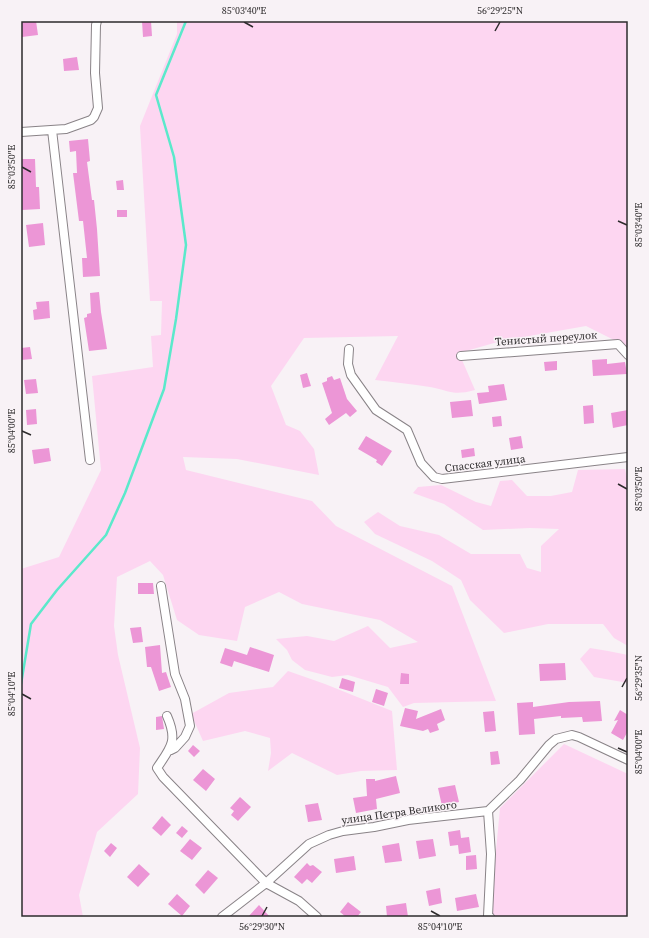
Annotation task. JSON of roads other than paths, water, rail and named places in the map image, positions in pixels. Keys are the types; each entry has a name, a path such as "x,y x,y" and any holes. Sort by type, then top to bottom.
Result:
{"street":[{"path":"21,132 66,128 91,120 96,115 98,108 95,73 97,21"},
{"path":"52,130 90,460"},
{"name":"Тенистый переулок","path":"461,356 618,344 628,355"},
{"name":"Спасская улица","path":"349,349 348,364 351,375 376,410 407,430 422,464 428,472 438,479 628,457"},
{"path":"161,586 175,674 185,699 190,726 184,737 175,748 169,751"},
{"path":"167,716 171,725 173,741 169,751 158,768 163,777 266,883 299,901 317,917"},
{"path":"488,917 491,854 488,812 520,780 549,745 556,739 564,736 572,735 579,737 628,760"},
{"name":"улица Петра Великого","path":"222,917 266,883 309,844 329,835 408,820 488,812"}],"waterway":[{"path":"21,684 31,624 57,590 106,535 125,493 164,389 176,319 186,245 174,157 156,95 186,21"}]}
